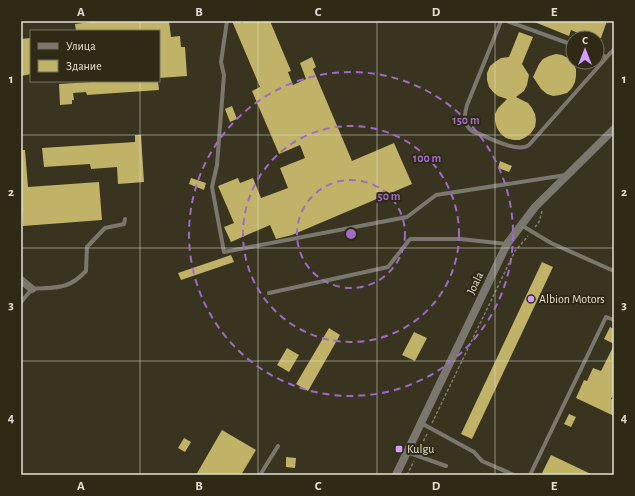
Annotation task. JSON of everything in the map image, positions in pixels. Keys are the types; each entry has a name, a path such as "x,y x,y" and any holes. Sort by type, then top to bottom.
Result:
{"street":[{"name":"Joala","path":"396,475 507,244 534,207 614,129"},
{"path":"21,280 32,289"}],"lane":[{"path":"227,21 221,62 224,75 217,165 212,188 224,252 406,217 436,195 566,175"},
{"path":"501,21 464,116 467,126 472,131 513,147 521,148 529,145 614,49"},
{"path":"506,21 565,42"},
{"path":"21,302 32,289 64,287 77,281 86,271 87,247 105,228 124,224 125,219"},
{"path":"521,225 551,243 614,271"},
{"path":"269,293 388,267 410,239 460,239 507,244"},
{"path":"530,475 606,317 614,320"},
{"path":"421,423 474,452 482,461 514,475"},
{"path":"260,475 278,446"},
{"path":"408,452 446,466"}],"path":[{"path":"407,475 515,251 539,222 543,209"}],"building":[{"path":"99,21 169,21 171,37 180,36 181,47 185,47 187,76 160,78 160,30 76,30 75,24"},
{"path":"232,21 240,21 241,23 247,21 270,21 291,71 288,72 293,85 306,79 300,63 312,57 316,67 313,69 352,161 394,143 412,184 292,235 276,239 270,225 231,242 224,227 234,223 218,186 238,178 240,183 253,178 261,198 288,188 280,168 305,158 300,145 279,154 252,91 260,87"},
{"path":"532,21 607,21 604,30 565,30 565,34"},
{"path":"519,32 533,37 522,64 529,75 527,85 524,91 516,97 528,103 535,114 536,120 535,127 531,133 520,140 513,140 506,138 497,128 495,114 498,108 507,99 498,96 489,87 487,73 490,66 495,62 501,58 509,57"},
{"path":"30,38 30,74 21,76 21,39"},
{"path":"556,54 565,56 565,70 576,70 575,82 567,93 553,96 547,94 541,89 533,77 539,64 543,59"},
{"path":"92,82 158,82 159,90 87,95 86,92 73,93 74,100 72,100 72,104 60,105 59,84"},
{"path":"232,106 237,119 230,122 225,109"},
{"path":"135,135 141,135 144,182 118,184 117,167 91,169 90,164 44,167 42,148 135,142"},
{"path":"21,150 25,150 28,187 99,182 102,220 23,226"},
{"path":"500,161 512,166 509,172 498,168"},
{"path":"191,178 206,183 204,190 189,184"},
{"path":"231,255 234,262 181,280 178,273"},
{"path":"542,262 553,267 472,439 461,434"},
{"path":"610,327 614,329 614,344 604,339"},
{"path":"329,328 340,335 308,391 296,384"},
{"path":"414,332 427,338 415,361 402,355"},
{"path":"614,345 614,393 611,399 614,400 614,416 576,398 584,380 587,381 593,368 601,371"},
{"path":"287,348 299,355 289,372 277,365"},
{"path":"569,414 576,417 571,427 564,424"},
{"path":"222,430 256,450 241,475 196,475"},
{"path":"184,438 191,442 185,452 178,448"},
{"path":"551,455 593,475 546,475 542,473"},
{"path":"286,457 296,458 295,468 286,467"}],"place":[{"name":"Albion Motors","path":"531,299"},
{"name":"Kulgu","path":"399,449"}]}
